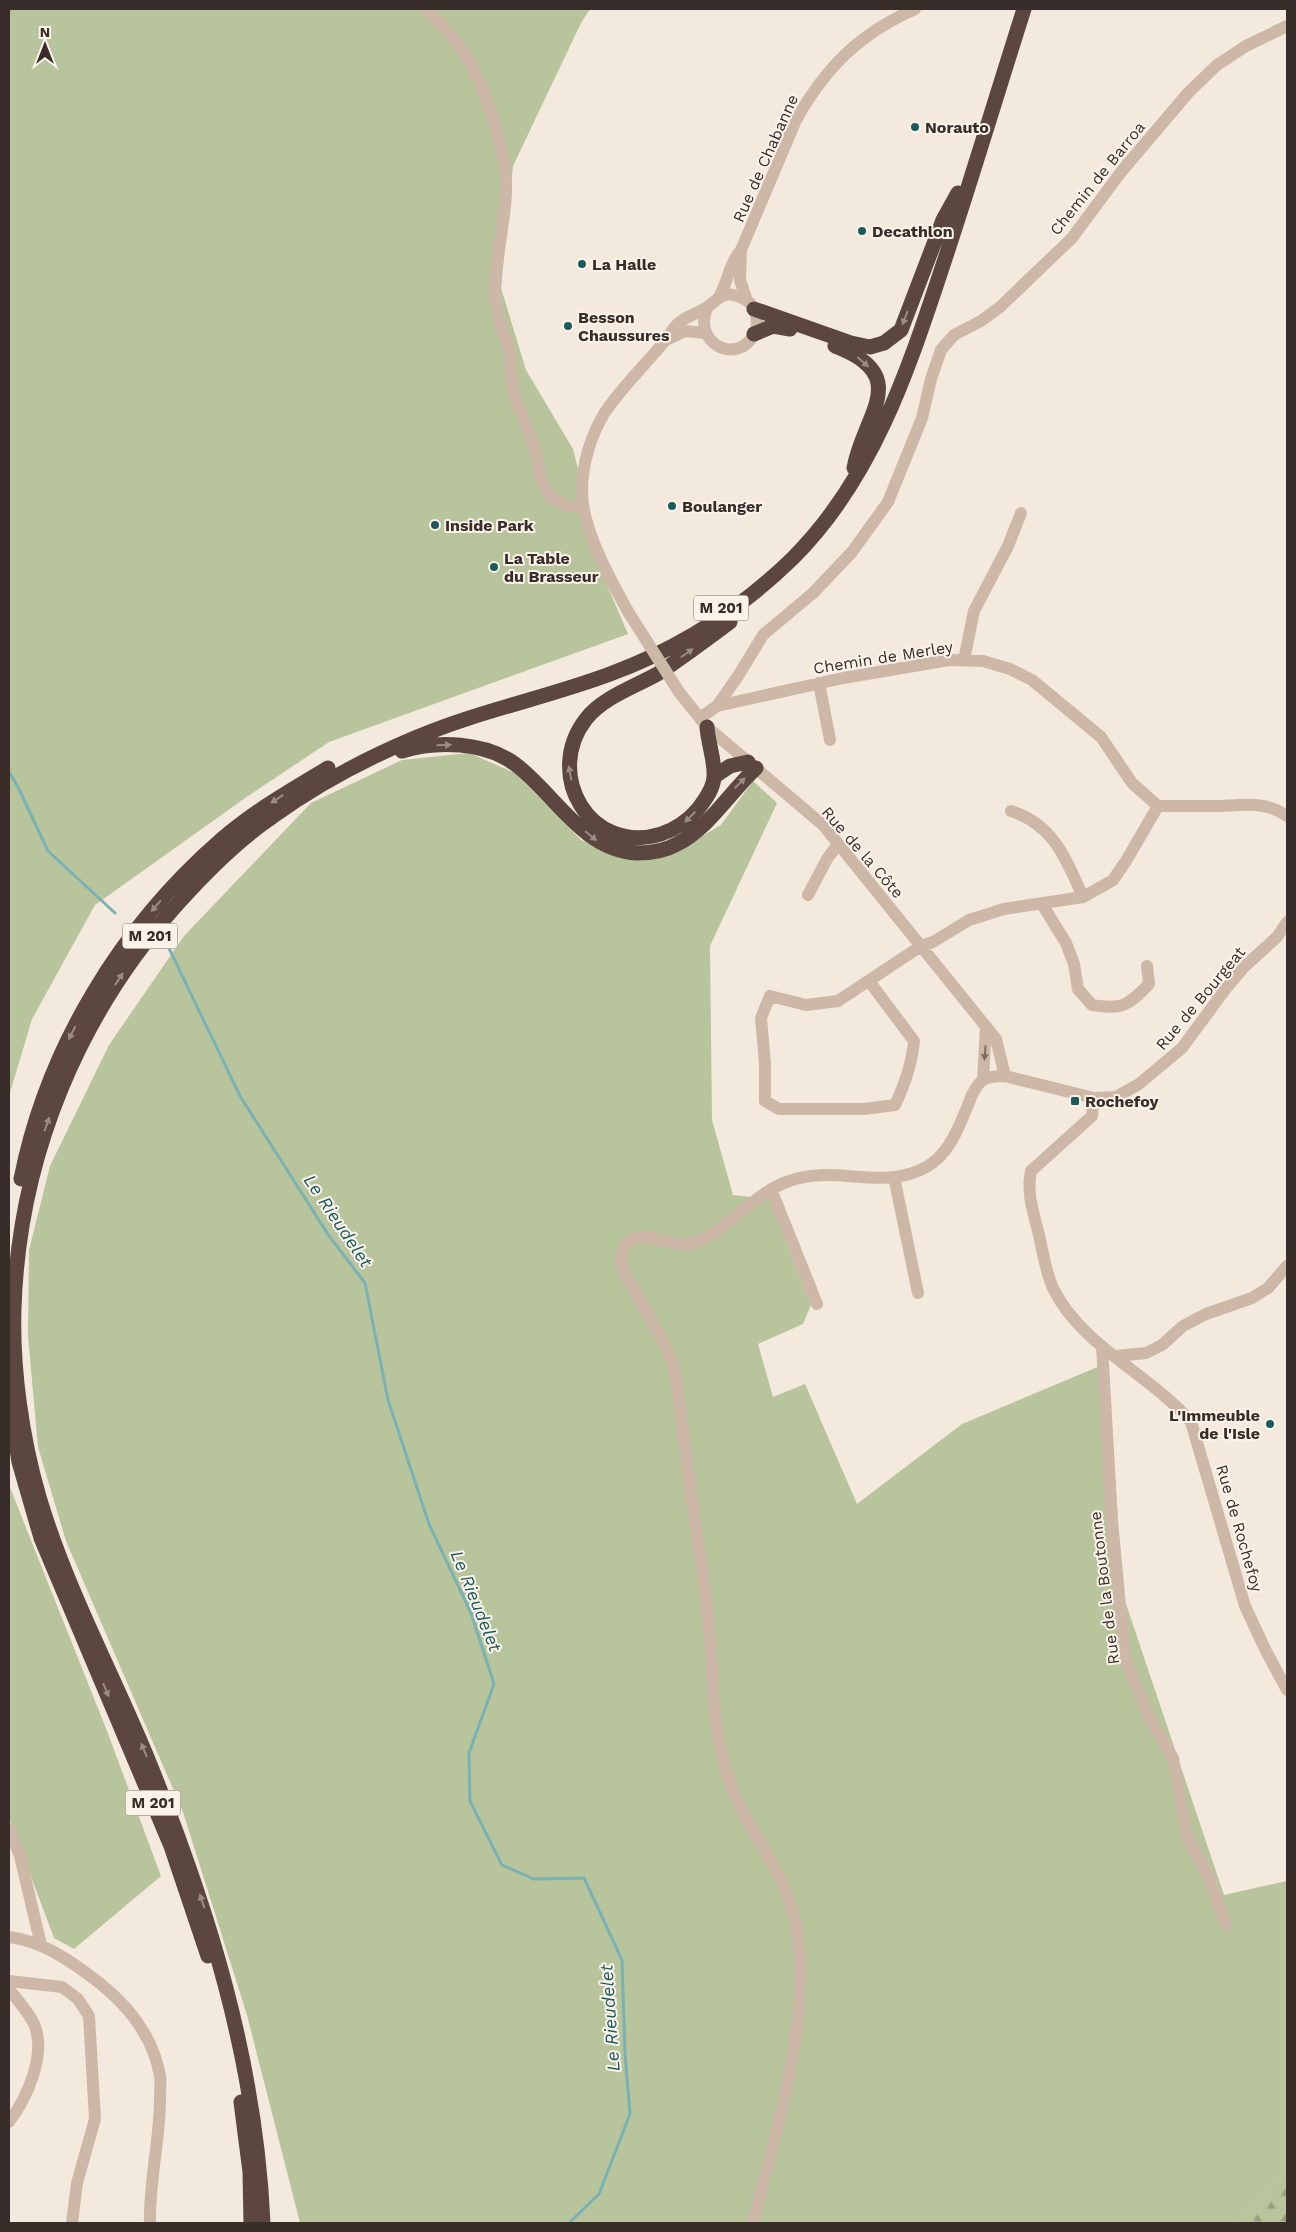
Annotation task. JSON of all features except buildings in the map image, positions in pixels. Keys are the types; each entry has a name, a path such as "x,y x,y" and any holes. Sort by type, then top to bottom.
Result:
{"highway":[{"name":"M 201","path":"9,1256 24,1166 38,1110 72,1033 91,997 134,932 172,887 216,845 263,808 294,788 374,745 416,727 609,667 688,631 760,581 796,546 821,515 854,468 883,411 908,349 1015,9"},
{"name":"M 201","path":"263,2223 257,2134 229,1995 205,1911 184,1849 61,1556 39,1497 27,1449 19,1396 14,1310 20,1229 30,1181 44,1133 73,1058 94,1019 141,946 205,874 241,840 330,778 421,735 609,674 650,657 719,619 754,594 795,556 826,521 871,452 903,382 963,204 1024,9"},
{"path":"751,305 851,343 870,347 884,343 900,330 943,220 958,193"},
{"path":"754,334 773,326 787,328 846,350 865,361 876,378 878,401 871,423 857,452 854,468"},
{"path":"704,723 714,776 707,797 694,814 678,828 647,838 628,839 607,833 592,820 576,798 568,768 572,742 583,722 600,705 659,673 709,638 788,570 835,518 870,464 897,407 903,382"},
{"path":"330,778 396,753 423,746 446,744 494,752 514,763 539,784 580,827 598,842 624,852 644,853 659,851 677,845 690,836 738,784 752,765"},
{"path":"714,776 730,766 752,765"},
{"name":"M 201","path":"9,1396 19,1462 41,1538 171,1846 209,1959 238,2082 250,2172 252,2223"}],"street":[{"path":"426,9 454,39 474,69 495,126 502,153 506,191 496,262 495,299 498,318 510,353 510,373 513,390 534,446 544,485 552,497 566,505 583,506"},
{"name":"Rue de Chabanne","path":"719,297 726,284 730,264 741,250 796,120 820,81 857,42 886,22 914,9"},
{"name":"Chemin de Barroa","path":"717,706 763,635 813,593 852,552 888,502 922,418 930,379 941,350 954,335 981,321 1000,307 1072,238 1121,172 1188,93 1216,65 1246,46 1287,26"},
{"name":"Rue de Chabanne","path":"741,250 740,280 751,305"},
{"path":"734,295 751,305 757,326 754,334 744,346 727,349 712,342 705,332 703,324 707,308 719,297 734,295"},
{"name":"Rue de la Côte","path":"707,308 680,322 605,412 588,447 583,475 583,506 605,567 627,610 679,692 704,723 823,825 996,1039 1005,1076"},
{"path":"666,340 685,331 705,332"},
{"path":"964,660 974,611 1008,546 1021,513"},
{"name":"Chemin de Merley","path":"704,723 717,706 819,683 939,662 983,661 1010,669 1032,680 1101,737 1132,783 1158,806"},
{"path":"819,683 830,740"},
{"path":"869,981 914,1041 905,1084 894,1105 864,1109 779,1109 765,1101 765,1064 761,1018 770,996 806,1005 838,1001 921,946 933,942 969,920 1004,909 1083,898 1113,880 1158,806 1221,806 1252,803 1268,806 1287,816"},
{"path":"1011,810 1028,816 1042,826 1066,858 1083,898"},
{"path":"808,895 827,859 838,844"},
{"path":"1042,904 1066,943 1074,964 1078,988 1092,1005 1113,1008 1134,1000 1149,984 1147,966"},
{"name":"Rue de Bourgeat","path":"983,1080 994,1076 1005,1076 1094,1098 1116,1097 1139,1084 1182,1048 1227,987 1244,967 1277,937 1287,922"},
{"path":"753,2223 783,2097 799,2019 800,1951 791,1908 779,1873 746,1817 731,1785 721,1750 713,1708 710,1626 674,1373 664,1343 624,1272 620,1260 622,1250 629,1240 649,1237 675,1244 689,1244 708,1236 771,1189 790,1180 826,1175 894,1177 915,1172 938,1160 952,1143 973,1092 983,1080 986,1026"},
{"name":"Rue de Rochefoy","path":"1094,1098 1092,1116 1031,1172 1028,1182 1033,1211 1053,1290 1071,1316 1102,1346 1176,1404 1191,1422 1245,1606 1287,1690"},
{"path":"894,1177 918,1293"},
{"path":"771,1189 817,1304"},
{"path":"1116,1356 1146,1352 1162,1345 1183,1326 1206,1314 1252,1298 1268,1288 1287,1266"},
{"name":"Rue de la Boutonne","path":"1102,1346 1112,1521 1125,1658 1148,1715 1174,1758 1187,1837 1209,1877 1226,1925"},
{"path":"9,1829 20,1856 41,1945"},
{"path":"9,1937 41,1945 75,1965 100,1984 125,2007 140,2025 149,2042 160,2076 160,2117 150,2202 150,2223"},
{"path":"9,1981 62,1987 78,1999 89,2016 95,2119 77,2183 72,2223"},
{"path":"9,1989 34,2024 39,2047 26,2094 9,2122"}],"green space":[{"path":"9,9 590,9 581,23 513,166 501,288 526,370 573,449 607,585 628,634 329,742 248,796 95,905 32,1019 9,1096"},
{"path":"469,753 515,773 581,840 626,859 670,855 721,825 753,781 777,803 710,946 712,1120 733,1195 769,1199 811,1305 803,1324 758,1344 773,1397 805,1384 857,1504 962,1424 1107,1363 1123,1595 1224,1895 1287,1881 1287,2170 1238,2223 300,2223 247,2015 183,1812 66,1541 38,1447 28,1336 29,1250 50,1166 109,1045 184,936 311,803 402,760"},
{"path":"9,1485 107,1731 161,1876 74,1949 54,1938 9,1818"},
{"path":"1287,2170 1287,2223 1238,2223"}],"waterway":[{"name":"Le Rieudelet","path":"9,772 48,851 115,913"},
{"name":"Le Rieudelet","path":"166,942 240,1096 329,1236 365,1283 388,1400 429,1524 471,1613 494,1684 469,1753 470,1801 502,1865 534,1879 584,1878 622,1960 625,2054 630,2114 599,2194 569,2223"}],"place":[{"name":"Norauto","path":"915,127"},
{"name":"Decathlon","path":"862,231"},
{"name":"La Halle","path":"582,264"},
{"name":"Besson Chaussures","path":"568,326"},
{"name":"Boulanger","path":"672,506"},
{"name":"Inside Park","path":"435,525"},
{"name":"La Table du Brasseur","path":"494,567"},
{"name":"Rochefoy","path":"1075,1101"},
{"name":"L'Immeuble de l'Isle","path":"1270,1424"}]}
